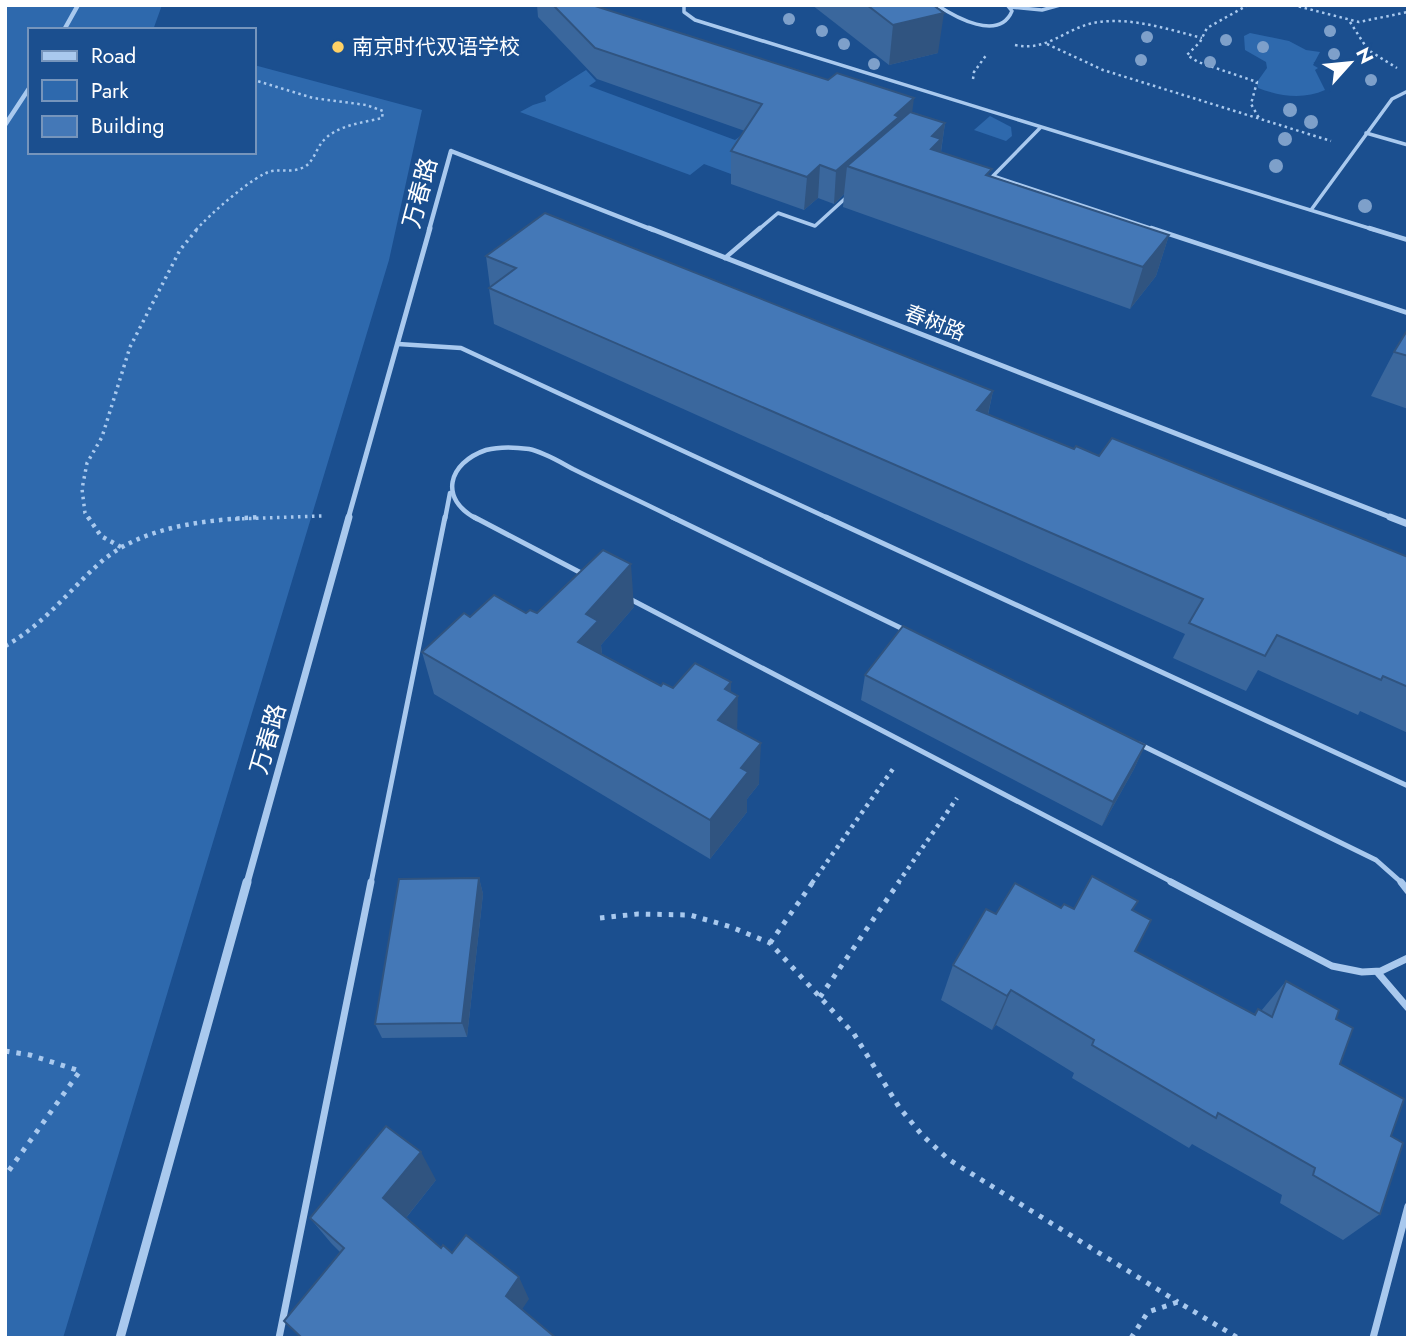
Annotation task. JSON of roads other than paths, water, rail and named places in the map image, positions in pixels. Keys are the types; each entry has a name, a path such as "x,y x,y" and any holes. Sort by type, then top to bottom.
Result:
{"street":[{"path":"65,28 78,5"},
{"path":"5,125 28,90"},
{"name":"春树路","path":"451,151 1408,524"},
{"name":"万春路","path":"120,1338 451,151"}],"lane":[{"path":"684,5 684,12 695,20 1408,240"},
{"path":"937,5 958,20 977,25 1005,22 1012,15 1008,6"},
{"path":"1008,6 1042,10 1060,5"},
{"path":"1311,210 1392,99 1408,92"},
{"path":"1040,128 993,176 1408,313"},
{"path":"1366,133 1408,145"},
{"path":"725,258 778,212 815,226 856,190"},
{"path":"398,344 461,348 1408,786"},
{"path":"279,1338 452,479 459,467 470,458 500,447 534,450 912,634"},
{"path":"451,490 454,502 462,511 596,581"},
{"path":"620,594 1332,966 1355,972 1378,973 1398,967 1408,958"},
{"path":"1126,738 1376,860 1396,876 1408,891"},
{"path":"1378,973 1408,1008"},
{"path":"1373,1338 1408,1206"}],"place":[{"name":"南京时代双语学校","path":"338,47"}]}
